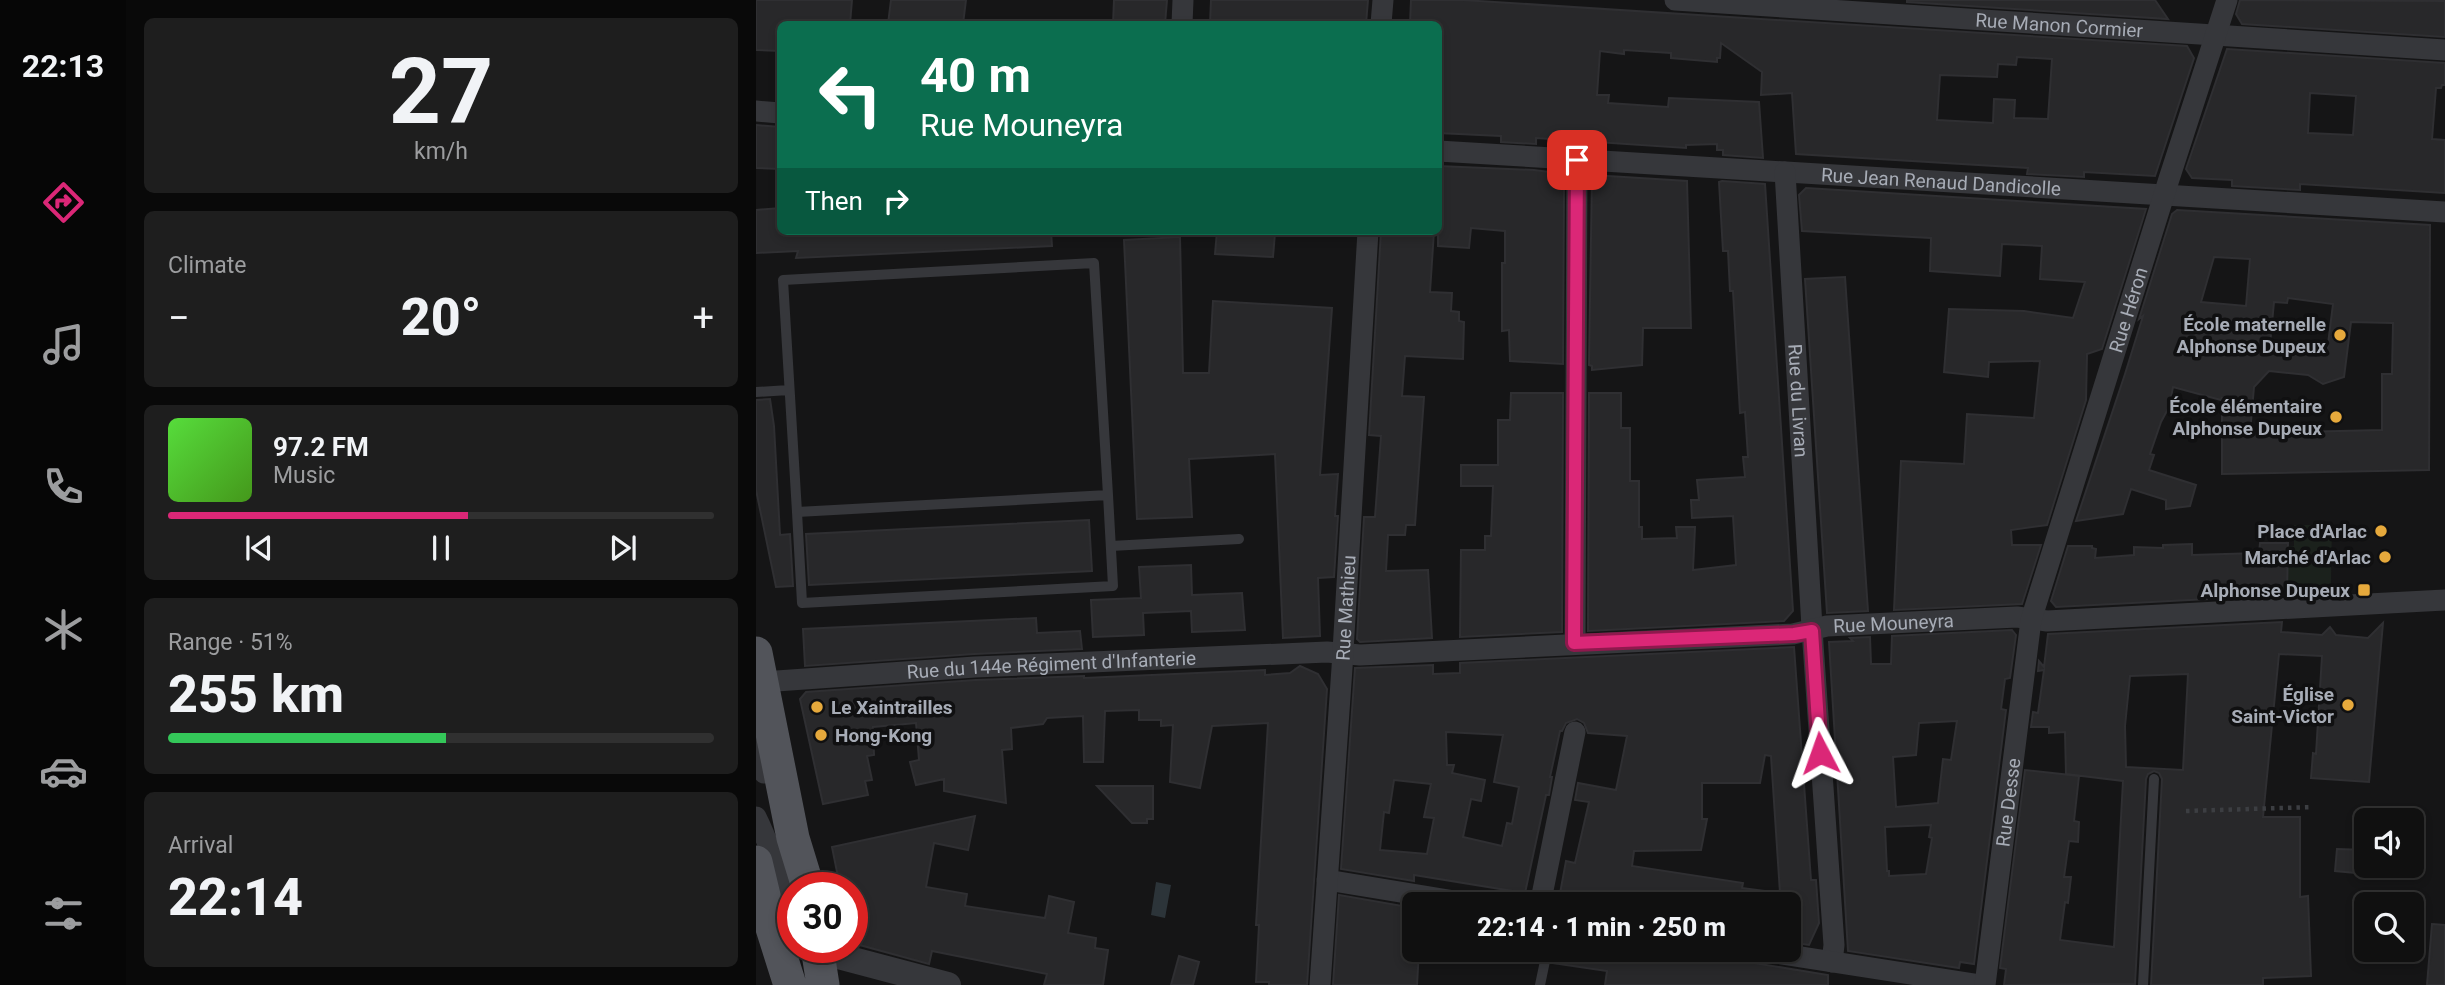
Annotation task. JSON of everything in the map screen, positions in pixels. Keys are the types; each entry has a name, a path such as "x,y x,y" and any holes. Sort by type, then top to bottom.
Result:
{"main road":[{"path":"758,673 793,838 803,872"},
{"path":"756,862 777,898"},
{"path":"790,985 793,963"},
{"path":"812,963 823,985"}],"street":[{"path":"1182,21 1183,0"},
{"path":"1381,21 1383,0"},
{"name":"Rue Manon Cormier","path":"1675,0 2445,50"},
{"name":"Rue Héron","path":"2031,620 2227,0"},
{"path":"756,111 777,113"},
{"name":"Rue Jean Renaud Dandicolle","path":"1442,151 2445,212"},
{"path":"1574,643 1577,160"},
{"name":"Rue du Livran","path":"1786,172 1812,631 1834,945 1832,962"},
{"name":"Rue Mathieu","path":"1321,985 1368,235"},
{"name":"Rue Mouneyra","path":"1342,653 1360,655 1794,634 1827,626 2017,617 2031,620 2445,600"},
{"name":"Rue Desse","path":"1983,985 2031,620"},
{"name":"Rue du 144e Régiment d'Infanterie","path":"758,673 1342,653"},
{"path":"1543,892 1575,732"},
{"path":"756,739 766,783 793,838"},
{"path":"756,817 777,872"},
{"path":"1327,880 1402,892"},
{"path":"1801,957 1983,985"},
{"path":"865,963 948,985"}],"lane":[{"path":"1094,263 1108,495 1113,586 802,603 783,280 1094,263"},
{"path":"756,392 789,390"},
{"path":"797,512 1108,495"},
{"path":"1111,546 1239,538"},
{"path":"2143,985 2154,779"},
{"path":"1540,985 1545,962"}],"path":[{"path":"2186,811 2313,807"}],"shaded area":[{"path":"2294,525 2332,525 2331,585 2288,586 2288,546 2294,546"},
{"path":"1156,882 1171,885 1165,918 1151,915"}],"building":[{"path":"756,0 852,0 850,21 777,21 777,51 756,50"},
{"path":"891,0 966,0 963,21 888,21"},
{"path":"1114,0 1167,0 1165,21 1113,21"},
{"path":"1211,0 1368,0 1366,21 1210,21"},
{"path":"1411,0 1463,0 2187,46 2194,58 2155,176 2084,172 2084,177 2027,174 2028,168 1796,154 1792,93 1761,95 1762,72 1721,43 1720,58 1717,58 1717,62 1671,58 1671,53 1624,50 1624,54 1600,51 1597,95 1609,95 1608,103 1668,107 1669,98 1759,102 1763,158 1723,155 1723,150 1717,150 1717,144 1686,145 1686,148 1536,138 1536,144 1501,142 1501,136 1442,133 1442,21 1410,21","holes":["2017,57 2052,59 2048,119 2014,118 2015,100 1994,99 1993,123 1937,120 1940,75 1997,77 1998,64 2016,65"]},
{"path":"2155,0 2168,19 1907,2"},
{"path":"2240,0 2445,1 2445,37 2242,24 2236,14"},
{"path":"2227,49 2445,63 2445,85 2436,88 2432,139 2445,140 2445,193 2300,184 2300,190 2232,186 2232,180 2192,178 2186,169","holes":["2310,93 2356,96 2353,135 2308,133"]},
{"path":"756,125 777,127 777,169 756,168"},
{"path":"1442,166 1557,173 1564,181 1563,364 1510,361 1509,330 1502,331 1505,231 1471,228 1469,248 1438,246 1438,235 1442,235"},
{"path":"1592,175 1687,181 1691,328 1643,328 1642,365 1592,370 1589,365"},
{"path":"1719,182 1765,184 1793,611 1784,621 1588,631 1589,393 1621,393 1621,428 1630,428 1630,481 1639,481 1639,527 1642,527 1642,539 1677,538 1676,527 1695,527 1693,570 1736,565 1733,516 1692,518 1691,500 1699,500 1697,480 1745,477 1743,457 1748,457 1745,412 1740,413 1733,291 1730,291 1728,251 1723,251"},
{"path":"1806,188 2146,209 2102,349 2087,354 2086,400 2047,525 2011,530 2012,545 2041,545 2022,604 1894,610 1901,461 1964,464 1967,414 2034,418 2040,361 1989,362 1988,377 1944,372 1949,309 2024,311 2073,318 2085,282 2040,279 2042,246 2002,244 2000,276 1930,271 1931,238 1802,231 1799,195"},
{"path":"777,208 777,235 1051,235 1052,246 796,258 798,251 756,253 756,210"},
{"path":"2177,210 2430,225 2429,470 2222,474 2222,397 2221,400 2173,387 2169,407 2150,454 2154,455 2149,470 2196,485 2190,506 2166,509 2166,500 2131,489 2123,514 2076,521 2125,374 2172,214","holes":["2214,257 2250,259 2246,306 2201,302","2288,298 2333,304 2327,352 2270,345 2274,302 2287,303","2351,322 2393,323 2392,374 2382,374 2382,430 2250,433 2254,387 2269,371 2308,375 2323,384 2344,377"]},
{"path":"1217,235 1275,235 1273,257 1215,254"},
{"path":"1381,235 1434,235 1430,292 1452,293 1451,311 1459,312 1459,321 1464,322 1463,359 1405,356 1402,396 1424,397 1415,525 1406,525 1405,535 1388,535 1386,571 1428,570 1432,638 1360,642 1357,639 1364,517 1375,517 1381,436 1369,435"},
{"path":"1180,237 1183,373 1209,373 1213,301 1332,308 1320,475 1338,474 1335,516 1338,516 1334,577 1318,578 1320,636 1283,638 1275,454 1189,459 1192,517 1137,519 1124,240"},
{"path":"1845,277 1868,611 1827,613 1805,279"},
{"path":"1511,393 1563,393 1562,632 1460,637 1461,550 1485,550 1485,536 1491,536 1493,486 1461,486 1461,465 1498,465 1498,420 1510,420"},
{"path":"770,399 780,535 790,534 793,586 776,587 756,490 756,400"},
{"path":"1089,520 1092,571 809,585 806,534"},
{"path":"2260,543 2288,543 2285,595 2056,607 2051,601 2068,546 2092,546 2096,549 2095,558 2134,555 2134,547 2163,548 2163,545 2192,544 2192,555 2259,553"},
{"path":"1191,565 1192,595 1242,593 1245,630 1192,632 1191,611 1143,613 1144,635 1093,637 1091,600 1141,598 1139,567"},
{"path":"1036,618 1037,633 1080,631 1082,649 805,666 803,629"},
{"path":"2282,622 2281,632 2322,635 2330,627 2336,635 2368,638 2383,623 2369,782 2311,778 2313,753 2316,754 2322,656 2279,654 2263,817 2300,817 2300,897 2308,896 2311,976 2263,978 2263,985 2151,985 2162,779 2159,773 2154,771 2148,774 2146,779 2135,984 2004,985 2006,969 2000,968 2025,770 2079,776 2074,821 2079,822 2078,842 2069,841 2064,877 2071,877 2060,940 2114,947 2123,781 2066,774 2065,732 2049,733 2049,727 2031,727 2033,712 2038,713 2044,670 2038,671 2039,661 2044,667 2048,634","holes":["2188,674 2183,770 2126,767 2125,726 2130,676"]},
{"path":"2012,630 2016,635 2010,678 2005,679 2001,709 2006,710 1974,964 1960,962 1959,968 1848,951 1829,642 1870,637 1871,664 1891,664 1892,636","holes":["1957,721 1951,760 1943,759 1938,803 1896,807 1893,757 1916,755 1919,723","1931,825 1929,837 1932,838 1926,874 1889,876 1885,827"]},
{"path":"1794,647 1811,880 1816,880 1819,923 1809,945 1801,944 1801,892 1780,892 1771,756 1765,755 1760,783 1702,783 1702,819 1707,819 1701,850 1634,851 1632,866 1743,883 1742,888 1772,892 1560,892 1566,861 1575,863 1589,802 1575,800 1578,783 1616,790 1627,736 1588,733 1584,723 1577,719 1566,723 1560,731 1549,795 1546,795 1525,892 1414,875 1414,881 1341,869 1355,668 1433,665 1433,674 1460,673 1460,663","holes":["1446,732 1503,735 1494,782 1519,787 1512,824 1507,823 1502,846 1463,837 1471,799 1481,801 1485,780 1452,773 1454,765 1447,765","1394,780 1431,784 1424,817 1434,818 1427,854 1380,850 1384,812 1389,813"]},
{"path":"1300,666 1318,674 1327,689 1307,985 1269,985 1269,982 1256,982 1259,925 1256,925 1268,723 1212,726 1200,788 1170,782 1173,725 1161,726 1161,720 1139,720 1139,710 1105,711 1103,762 1084,762 1083,716 1047,718 1043,724 1011,728 1012,749 1002,750 1006,803 944,791 944,779 916,785 910,762 919,760 916,723 873,727 874,755 867,756 872,780 865,781 868,795 823,804 800,699 806,692 976,680 1265,670 1265,675 1290,673"},
{"path":"1097,786 1153,786 1153,819 1147,819 1147,823 1132,823"},
{"path":"975,816 968,850 934,843 926,887 967,894 965,906 1045,918 1049,896 1074,902 1068,933 1096,938 1095,948 1108,950 1103,985 1044,985 1047,974 932,951 929,964 868,947 868,872 837,872 832,847"},
{"path":"2337,849 2354,850 2354,873 2335,871"},
{"path":"1339,895 1402,906 1402,962 1418,962 1417,985 1333,985"},
{"path":"2432,924 2445,925 2445,985 2427,985"},
{"path":"1179,956 1199,962 1193,985 1171,985"},
{"path":"1748,962 1828,975 1828,985 1605,985 1607,971 1553,963"}],"place":[{"name":"École maternelle Alphonse Dupeux","path":"2340,335"},
{"name":"École élémentaire Alphonse Dupeux","path":"2336,417"},
{"name":"Place d'Arlac","path":"2381,531"},
{"name":"Marché d'Arlac","path":"2385,557"},
{"name":"Alphonse Dupeux","path":"2364,590"},
{"name":"Église Saint-Victor","path":"2348,705"},
{"name":"Le Xaintrailles","path":"817,707"},
{"name":"Hong-Kong","path":"821,735"}],"route":[{"path":"1577,160 1574,643 1812,631 1820,753"}]}
